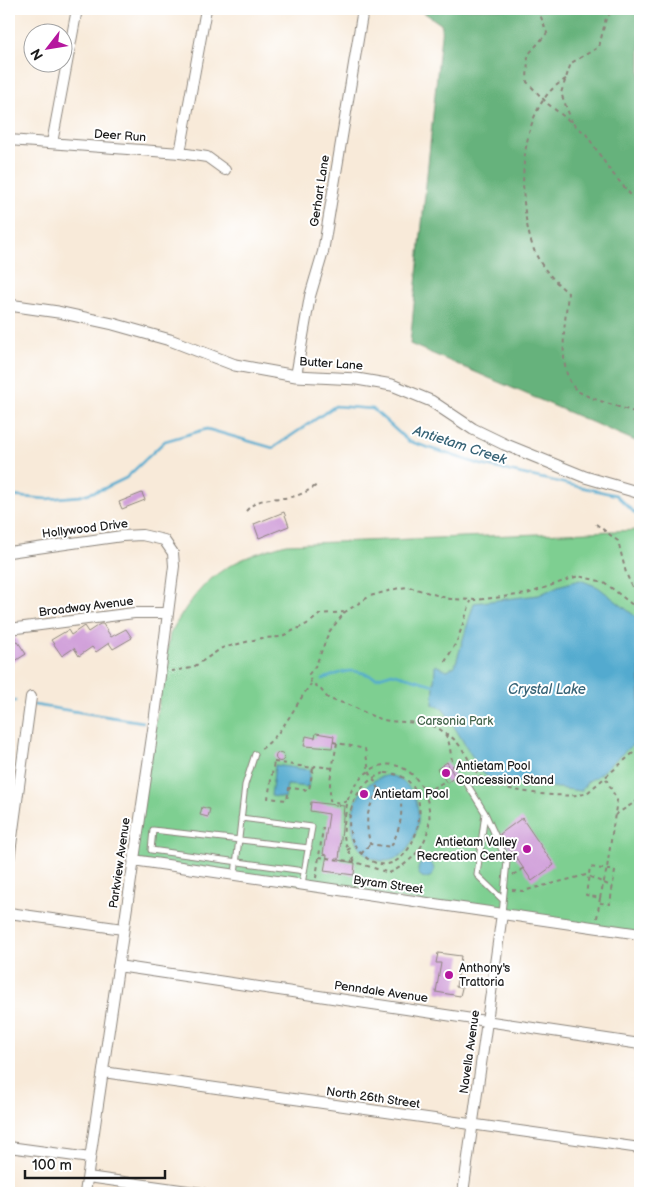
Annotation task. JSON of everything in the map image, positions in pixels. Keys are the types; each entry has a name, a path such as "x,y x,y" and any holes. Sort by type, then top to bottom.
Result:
{"street":[{"path":"52,143 77,9"},
{"path":"180,153 206,9"},
{"name":"Gerhart Lane","path":"296,376 310,296 323,252 363,9"},
{"name":"Deer Run","path":"9,140 180,153 207,157 226,170"},
{"name":"Butter Lane","path":"9,305 113,324 209,353 235,365 296,376 357,379 392,385 431,401 473,428 504,444 585,477 638,493"},
{"name":"Hollywood Drive","path":"9,552 122,536 142,535 164,540"},
{"name":"Parkview Avenue","path":"85,1193 132,860 154,723 166,613 174,566 173,553 164,540"},
{"name":"Broadway Avenue","path":"9,629 134,613 166,613"},
{"path":"9,860 31,697"},
{"name":"Byram Street","path":"132,860 640,934"},
{"path":"9,913 123,929"},
{"name":"Navella Avenue","path":"463,1193 502,914"},
{"name":"Penndale Avenue","path":"118,966 640,1044"},
{"name":"North 26th Street","path":"103,1072 640,1148"},
{"path":"9,1147 90,1158"},
{"path":"88,1177 202,1193"}],"lane":[{"path":"235,875 245,785 255,754"},
{"path":"464,778 485,812 507,861 502,914"},
{"path":"485,812 477,875 503,900"},
{"path":"241,818 312,827 302,885"},
{"path":"304,871 151,850 153,830 309,848"}],"path":[{"path":"538,9 547,33 528,55 527,82 543,99 586,134 609,169 640,206"},
{"path":"572,123 561,93 571,63 599,47 606,18 614,9"},
{"path":"566,79 555,85 543,99 536,112 525,153 522,199 531,242 546,274 568,293 564,347 565,374 579,392 640,414"},
{"path":"246,511 253,503 269,498 290,497 306,493 317,485"},
{"path":"596,524 618,541 626,573 636,596 637,608"},
{"path":"255,754 277,735 311,683 309,674 316,665 329,632 345,612 370,596 409,587 450,600 472,600 527,594 578,576 604,582 640,611"},
{"path":"445,662 457,641 472,600"},
{"path":"159,674 179,668 192,668 222,648 262,638 280,637 309,623 320,614 345,612"},
{"path":"311,683 322,688 329,699 359,708 382,720 400,723 409,721 444,732 454,738 481,777 488,782"},
{"path":"444,732 450,744 454,773 460,778 488,782 513,789 578,796 587,793 606,778 640,747"},
{"path":"333,742 365,749 369,771 379,789"},
{"path":"337,743 332,768 330,801 341,804 348,801"},
{"path":"313,768 310,790 289,788 287,800 268,798 274,762 313,768 315,766 332,768"},
{"path":"319,857 354,862 389,873 405,866 418,853 428,834 430,809 425,792 414,776 401,766 381,765 369,771 358,781 349,794 343,839 354,862"},
{"path":"392,773 407,781 418,799 420,818 415,839 400,857 389,863 370,861 361,854 351,832 350,818 356,797 374,778 392,773"},
{"path":"596,928 617,800 606,778"},
{"path":"425,792 446,781"},
{"path":"370,844 391,847 401,827 403,816 400,793 379,789"},
{"path":"370,844 366,821 368,809 379,789"},
{"path":"615,815 640,799"},
{"path":"345,818 350,818"},
{"path":"312,827 323,828 315,887"},
{"path":"361,854 370,844"},
{"path":"347,850 356,845"},
{"path":"367,866 370,861"},
{"path":"600,898 586,895 590,867 615,871 610,904 600,903"},
{"path":"504,882 524,868"},
{"path":"504,888 523,891 588,876 612,887"}],"green space":[{"path":"419,9 640,9 640,443 410,344 442,25"},
{"name":"Carsonia Park","path":"640,530 640,934 133,860 170,634 193,598 204,585 230,565 286,544"}],"water":[{"name":"Crystal Lake","path":"580,580 598,587 640,620 640,738 596,777 588,781 581,791 489,779 479,768 443,708 433,705 435,665 447,670 455,666 474,603 539,595 558,586"},
{"path":"275,765 310,770 308,787 287,785 285,798 271,796"},
{"path":"389,775 399,779 408,786 417,805 418,815 414,837 409,847 393,860 385,861 376,860 362,850 356,842 352,822 355,804 364,788 371,782"},
{"path":"423,862 429,862 434,867 432,876 423,878 418,873 418,867"}],"building":[{"path":"142,493 145,500 122,509 119,502"},
{"path":"284,512 289,526 259,538 254,524"},
{"path":"103,624 111,637 126,629 132,638 113,649 109,643 96,652 92,647 79,656 74,648 62,656 51,640 68,630 71,635 84,626 88,632"},
{"path":"14,636 26,654 9,665 9,640"},
{"path":"316,733 334,736 332,748 304,746 306,736 315,738"},
{"path":"280,753 284,757 280,761 276,757"},
{"name":"Antietam Pool Concession Stand","path":"447,762 455,777 447,783 437,769"},
{"path":"311,802 344,806 339,860 355,863 354,875 324,871 327,855 323,854 329,814 310,811"},
{"path":"202,807 210,809 208,817 200,815"},
{"name":"Antietam Valley Recreation Center","path":"522,818 554,865 532,881 500,834"},
{"name":"Anthony's Trattoria","path":"438,953 461,956 456,987 462,988 460,996 436,992 441,963 436,963"}],"waterway":[{"name":"Antietam Creek","path":"9,496 47,499 80,496 103,489 126,478 165,441 207,429 273,448 335,406 373,409 408,441 482,465 616,495 640,518"},
{"path":"323,679 355,671 376,678 392,673 434,685"},
{"path":"9,700 15,701"},
{"path":"34,705 143,722"}],"place":[{"name":"Antietam Pool Concession Stand","path":"446,773"},
{"name":"Antietam Pool","path":"364,794"},
{"name":"Antietam Valley Recreation Center","path":"527,849"},
{"name":"Anthony's Trattoria","path":"449,975"}]}
